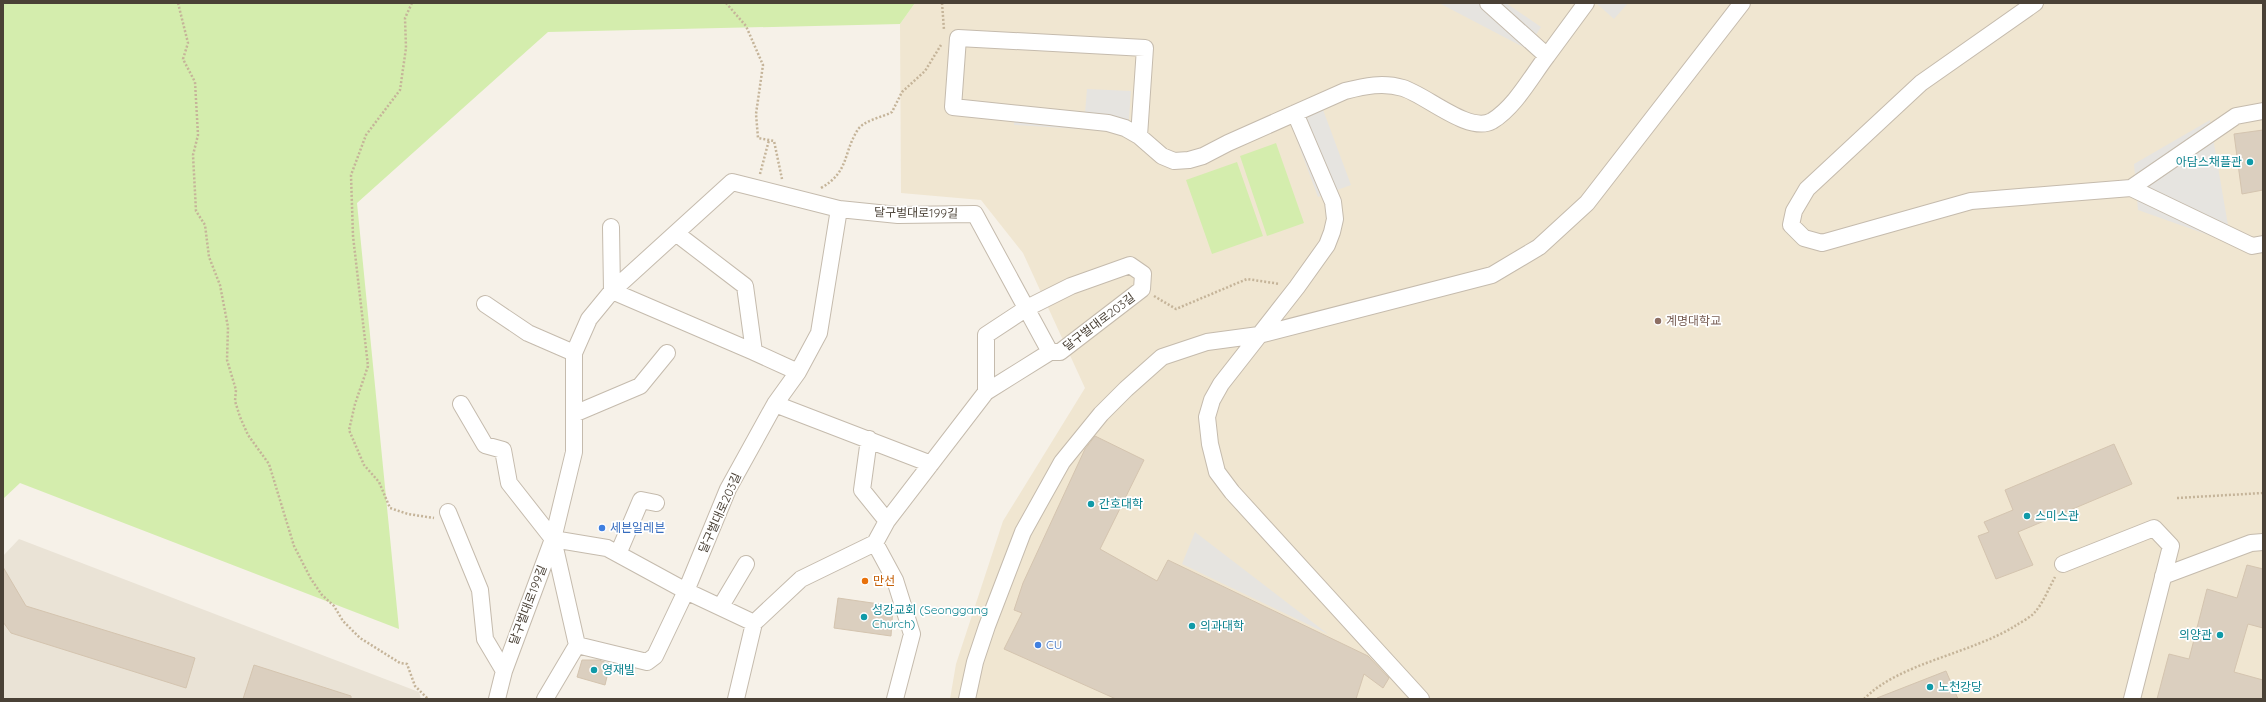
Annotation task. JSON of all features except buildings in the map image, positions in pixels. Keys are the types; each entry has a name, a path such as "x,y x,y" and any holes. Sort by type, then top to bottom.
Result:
{"street":[{"path":"1488,3 1547,56"},
{"path":"1139,136 1145,48 958,38 953,107 1108,123 1126,128 1139,136 1162,156 1174,162 1202,156 1345,91 1363,86 1384,85 1403,88 1421,96 1457,117 1473,123 1490,122 1508,107 1586,3"},
{"path":"967,699 975,662 1004,578 1023,532 1062,462 1101,414 1162,357 1208,342 1259,335 1492,275 1539,248 1587,203 1742,3"},
{"path":"2035,3 1921,83 1807,189 1794,211 1791,225 1804,238 1822,243 1971,201 2131,188 2236,116 2263,111"},
{"path":"1295,113 1334,202 1335,219 1327,244 1298,287 1259,335 1212,400 1207,417 1210,444 1217,472 1232,492 1324,595 1422,699"},
{"name":"달구벌대로199길","path":"497,699 504,671 553,539 574,452 574,353 589,318 612,291 677,234 732,182 839,209 898,215 975,214 1028,308 1050,352"},
{"path":"2131,188 2252,246 2263,244"},
{"name":"달구벌대로203길","path":"686,591 728,489 775,404 798,372 819,333 839,209"},
{"path":"611,227 612,291 798,372"},
{"path":"677,234 744,286 754,352"},
{"name":"달구벌대로203길","path":"875,543 887,522 986,392 1050,352 1060,352 1142,289 1143,274 1130,265 1071,286 1028,308 986,334 986,392"},
{"path":"485,304 528,333 574,353"},
{"path":"574,414 640,386 666,353"},
{"name":"달구벌대로199길","path":"461,404 485,445 503,450 509,483 553,539 577,645"},
{"path":"775,404 931,464"},
{"path":"869,440 862,490 887,522"},
{"path":"618,554 640,500 656,503"},
{"name":"달구벌대로199길","path":"448,512 480,590 485,639 504,671"},
{"path":"2063,564 2154,528 2170,546 2132,699"},
{"path":"553,539 607,548 686,591 721,606 754,623"},
{"path":"2163,576 2251,543 2263,542"},
{"path":"736,699 754,623 801,579 875,543 895,580 912,634 895,699"},
{"path":"721,606 746,564"},
{"path":"544,699 577,645 647,662 655,656 686,591"}],"path":[{"path":"178,3 188,43 183,59 195,82 198,135 193,155 196,211 205,225 209,257 220,284 228,327 227,360 236,390 235,401 240,417 248,435 268,464 294,546 311,579 322,595 334,606 343,621 360,638 400,663 407,664 415,686 428,699"},
{"path":"412,3 406,18 406,48 400,90 366,135 351,175 353,236 368,366 354,404 349,430 364,465 379,482 390,508 408,514 444,520 448,512"},
{"path":"726,3 746,26 763,65 756,114 758,138 774,142 779,170 786,182"},
{"path":"942,3 943,32"},
{"path":"804,200 830,183 842,168 846,162 848,149 857,131 867,122 892,112 902,92 925,71 942,44 942,38"},
{"path":"752,187 761,172 764,153 769,140"},
{"path":"1142,289 1176,309 1247,279 1298,287"},
{"path":"2177,498 2263,493"},
{"path":"1864,699 1874,688 1902,673 1967,650 2000,635 2035,613 2063,564"}],"shaded area":[{"name":"계명대학교","path":"915,3 2263,3 2263,699 950,699 956,664 1003,521 1085,388 1023,253 981,200 901,193 900,24"},
{"path":"1439,3 1506,3 1541,27 1527,49"},
{"path":"1596,3 1628,3 1614,19"},
{"path":"1087,89 1131,91 1128,132 1014,125 1015,110 1085,113"},
{"path":"1322,107 1351,185 1318,197 1289,119"},
{"path":"2210,120 2231,243 2138,210 2134,164"},
{"path":"1195,532 1298,611 1328,634 1182,564"},
{"path":"19,539 419,692 421,699 3,699 3,556"}],"green space":[{"path":"3,3 915,3 900,24 548,32 357,203 399,629 20,483 3,499"},
{"path":"1276,143 1304,223 1267,236 1240,156"},
{"path":"1237,162 1263,236 1212,254 1186,180"}],"place":[{"name":"아담스채플관","path":"2250,162"},
{"name":"계명대학교","path":"1658,321"},
{"name":"간호대학","path":"1091,504"},
{"name":"스미스관","path":"2027,516"},
{"name":"세븐일레븐","path":"602,528"},
{"name":"만선","path":"865,581"},
{"name":"성강교회 (Seonggang Church)","path":"864,617"},
{"name":"의과대학","path":"1192,626"},
{"name":"의양관","path":"2220,635"},
{"name":"CU","path":"1038,645"},
{"name":"영재빌","path":"594,670"},
{"name":"노천강당","path":"1930,687"}]}
